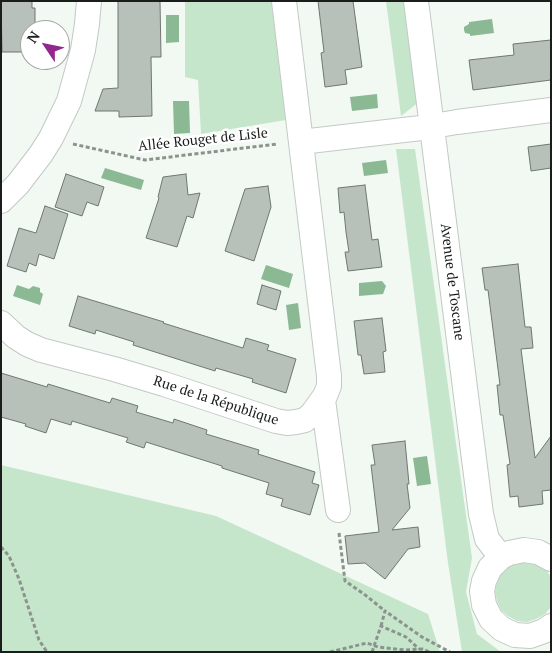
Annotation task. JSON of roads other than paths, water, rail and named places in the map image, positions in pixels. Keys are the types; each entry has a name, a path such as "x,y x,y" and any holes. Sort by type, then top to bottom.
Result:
{"street":[{"path":"1,201 18,184 51,138 68,100 83,50 89,1"},
{"name":"Rue de la République","path":"1,324 16,337 41,350 147,379 276,421 287,423 304,420 312,414 323,400 329,376 284,1"},
{"name":"Avenue de Toscane","path":"416,1 481,514 487,539 501,557"},
{"path":"300,142 551,110"},
{"path":"323,400 338,510"},
{"path":"538,638 515,635 502,629 491,619 484,606 482,591 490,568 501,557 509,553 524,550 538,552 551,559"}]}
